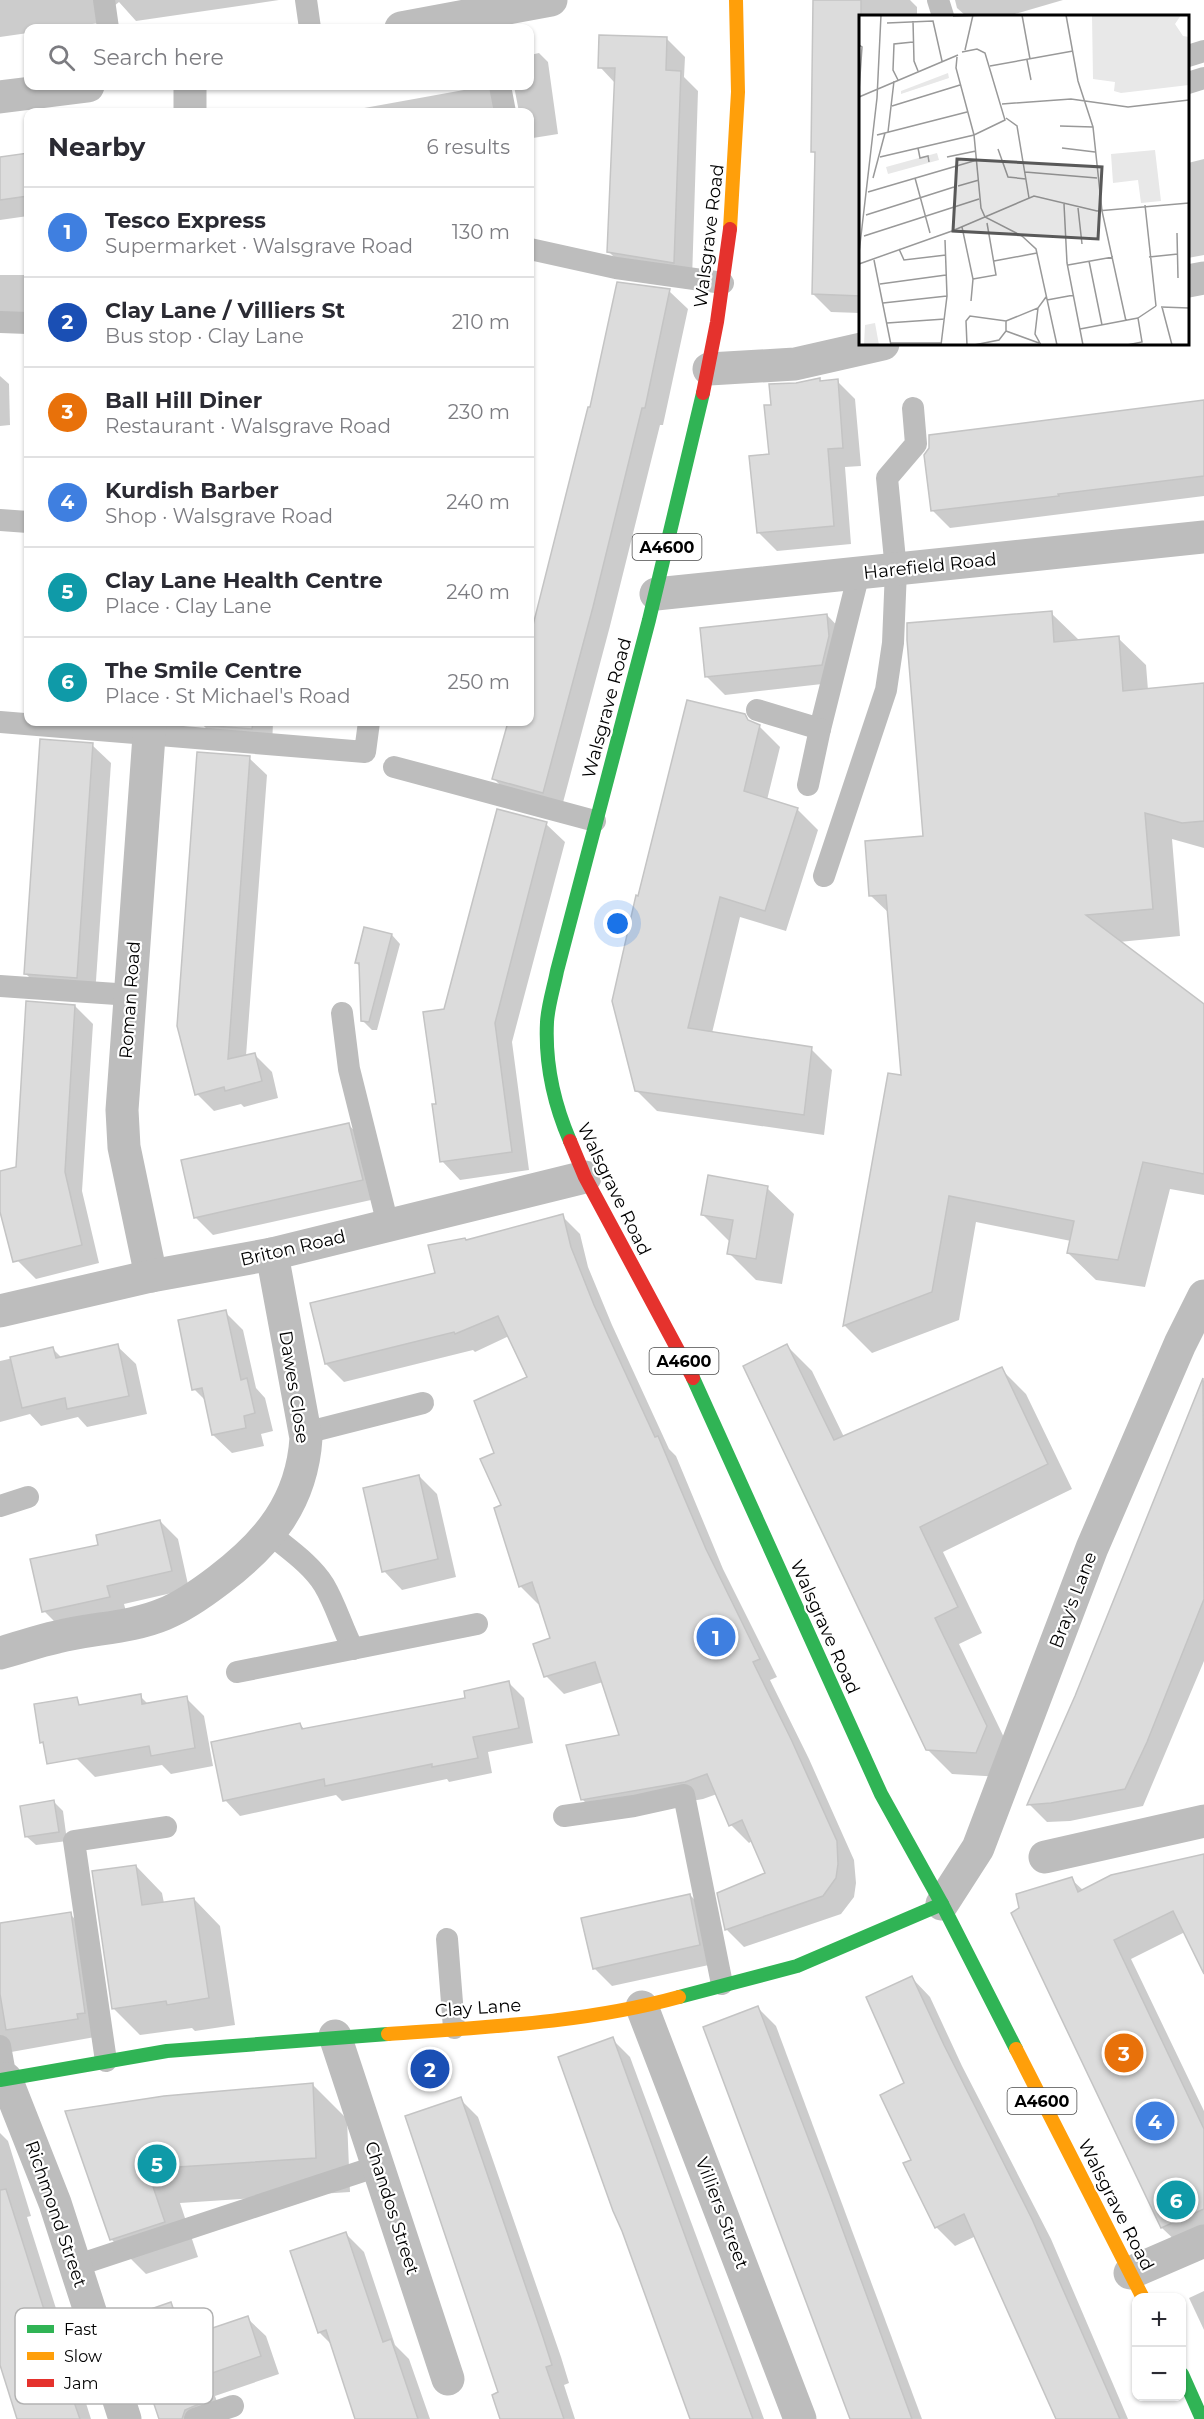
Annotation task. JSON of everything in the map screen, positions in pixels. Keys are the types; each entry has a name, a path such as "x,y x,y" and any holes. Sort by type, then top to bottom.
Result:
{"main road":[{"name":"Walsgrave Road","path":"736,0 739,43 738,137 723,283 709,369 656,594 557,971 546,1036 549,1071 554,1099 585,1178 702,1394 881,1794 942,1904 1137,2285"},
{"name":"Clay Lane","path":"3,2079 167,2051 335,2036 532,2023 642,2007 797,1966 942,1904"},
{"path":"1186,2383 1202,2419"}],"street":[{"path":"444,24 487,20 551,0"},
{"path":"0,97 56,90"},
{"path":"189,90 190,108"},
{"path":"1189,281 1204,278"},
{"path":"709,369 795,364 879,345"},
{"name":"Harefield Road","path":"656,594 1204,537"},
{"name":"Roman Road","path":"150,728 122,1110 124,1147 151,1276"},
{"name":"Briton Road","path":"0,1311 151,1276 272,1254 585,1178"},
{"name":"Dawes Close","path":"0,1653 57,1637 147,1620 166,1613 197,1597 249,1557 282,1516 299,1479 304,1460 305,1433 272,1254"},
{"name":"Bray's Lane","path":"942,1904 978,1848 1092,1548 1180,1344 1204,1296"},
{"path":"1045,1857 1204,1821"},
{"name":"Villiers Street","path":"642,2007 800,2419"},
{"name":"Chandos Street","path":"335,2036 448,2379"},
{"name":"Richmond Street","path":"3,2079 55,2203 89,2308"},
{"path":"1137,2285 1204,2241"},
{"name":"Richmond Street","path":"120,2404 125,2419"}],"lane":[{"path":"104,0 107,24"},
{"path":"306,0 309,24"},
{"path":"938,0 943,15"},
{"path":"1189,56 1204,51"},
{"path":"1189,83 1204,78"},
{"path":"501,90 504,108"},
{"path":"534,250 616,268 723,283"},
{"path":"0,322 24,323"},
{"path":"824,876 885,690 893,643 896,570 887,478 916,444 913,408"},
{"path":"0,520 24,522"},
{"path":"808,785 859,573"},
{"path":"757,710 820,729"},
{"path":"0,722 24,723"},
{"path":"100,726 150,728 365,752 368,726"},
{"path":"394,767 595,821"},
{"path":"0,986 131,995"},
{"path":"342,1013 349,1069 388,1226"},
{"path":"305,1433 423,1403"},
{"path":"0,1506 28,1497"},
{"path":"269,1533 309,1567 323,1583 353,1649"},
{"path":"237,1672 477,1624"},
{"path":"564,1816 634,1806 684,1794 722,1984"},
{"path":"106,2061 74,1841 166,1827"},
{"path":"447,1939 454,2028"},
{"path":"0,2046 3,2079"},
{"path":"75,2266 378,2166"},
{"path":"195,2419 233,2406"}],"building":[{"path":"813,0 861,0 861,15 859,15 859,296 812,294 815,152 811,152"},
{"path":"599,35 667,37 666,70 681,71 674,263 607,252 615,68 598,68"},
{"path":"24,154 24,197 0,200 0,157"},
{"path":"617,282 670,289 645,408 642,408 593,607 543,793 492,779 507,726 534,726 534,621 588,407 590,407"},
{"path":"820,378 820,381 838,379 843,448 828,449 834,526 757,533 749,456 769,454 764,405 771,405 769,384 796,383"},
{"path":"1204,400 1204,476 931,511 924,455 929,448 929,435"},
{"path":"1052,611 1054,642 1119,636 1123,691 1204,683 1204,821 1182,823 1145,813 1153,909 1086,915 1204,1004 1204,1174 1143,1162 1118,1260 1067,1253 1074,1221 949,1196 932,1292 843,1326 888,1073 901,1075 886,895 869,896 865,841 923,836 907,623"},
{"path":"827,614 829,636 822,665 705,677 700,628"},
{"path":"687,700 745,714 748,720 760,725 744,791 798,808 765,911 720,897 688,1028 812,1047 804,1115 635,1091 612,1001 636,895 638,896"},
{"path":"214,726 252,726 252,729"},
{"path":"40,739 93,743 77,978 24,974"},
{"path":"197,752 250,756 228,1059 255,1053 262,1081 225,1091 224,1087 195,1095 177,1026"},
{"path":"497,809 547,822 495,1023 512,1152 440,1162 432,1104 436,1104 423,1012 444,1009"},
{"path":"364,927 392,934 369,1022 361,1021 359,963 355,963"},
{"path":"26,1001 75,1005 65,1172 82,1245 13,1262 0,1212 0,1171 16,1167"},
{"path":"349,1123 363,1180 194,1218 181,1160"},
{"path":"708,1175 768,1186 756,1259 727,1254 733,1220 701,1215"},
{"path":"563,1214 571,1247 594,1305 655,1437 658,1436 706,1549 760,1659 753,1662 837,1841 836,1878 823,1896 725,1930 717,1893 765,1873 742,1820 729,1826 707,1774 685,1782 581,1800 566,1745 619,1735 595,1662 544,1677 533,1644 550,1638 532,1582 519,1587 494,1508 501,1505 480,1459 494,1453 474,1401 527,1377 498,1316 455,1334 454,1332 325,1364 310,1303 435,1273 428,1245 465,1238 466,1240"},
{"path":"226,1310 241,1380 247,1378 255,1413 244,1416 246,1428 212,1435 202,1388 192,1390 178,1320"},
{"path":"118,1344 129,1396 67,1409 65,1398 22,1408 10,1357 53,1347 56,1358"},
{"path":"787,1344 834,1440 1002,1367 1048,1464 920,1527 958,1607 935,1618 987,1726 976,1753 926,1750 743,1366"},
{"path":"1203,1378 1204,1599 1147,1742 1125,1789 1051,1803 1027,1805 1075,1696"},
{"path":"419,1475 438,1559 382,1572 363,1488"},
{"path":"160,1520 172,1571 107,1586 110,1597 42,1612 30,1559 98,1545 96,1535"},
{"path":"509,1681 519,1728 473,1737 478,1758 432,1767 432,1764 325,1786 324,1779 223,1801 211,1742 300,1723 302,1729 465,1698 464,1691"},
{"path":"141,1694 142,1704 187,1696 195,1748 151,1756 149,1746 47,1764 43,1742 40,1743 34,1704 77,1697 79,1705"},
{"path":"54,1800 59,1832 25,1837 20,1806"},
{"path":"1204,1854 1204,1974 1173,1911 1114,1940 1204,2129 1204,2209 1161,2228 1011,1913 1019,1908 1016,1894 1072,1877 1078,1892 1111,1875"},
{"path":"136,1865 142,1905 194,1898 209,1998 167,2005 166,2001 112,2009 92,1871"},
{"path":"690,1894 700,1945 593,1969 581,1918"},
{"path":"71,1912 85,2013 77,2014 78,2019 6,2030 0,1994 0,1923"},
{"path":"912,1976 944,2045 1032,2219 1120,2419 1056,2419 964,2214 935,2228 903,2163 911,2160 880,2095 904,2083 866,1997"},
{"path":"758,2006 912,2419 850,2419 703,2027"},
{"path":"613,2037 753,2419 690,2419 613,2211 558,2057"},
{"path":"313,2083 316,2158 147,2169 165,2222 110,2240 65,2111 164,2096"},
{"path":"461,2097 552,2365 546,2367 564,2419 500,2419 492,2395 498,2392 405,2116"},
{"path":"6,2189 44,2308 15,2308 15,2404 75,2404 80,2419 17,2419 0,2365 0,2190"},
{"path":"346,2232 383,2342 391,2339 418,2419 355,2419 326,2330 318,2333 290,2251"},
{"path":"171,2302 173,2308 154,2308"},
{"path":"248,2316 261,2356 213,2373 213,2328"},
{"path":"154,2404 199,2404 185,2410 182,2419 159,2419"}],"traffic: fast":[{"path":"570,1141 559,1113 549,1068 547,1037 549,1009 649,620 703,393"},
{"path":"693,1378 881,1794 942,1904 1016,2049"},
{"path":"679,1997 797,1966 942,1904"},
{"path":"0,2080 167,2051 388,2034"},
{"path":"1186,2383 1202,2419"}],"traffic: slow":[{"path":"730,229 738,92 736,0"},
{"path":"388,2034 535,2023 608,2013 679,1997"},
{"path":"1016,2049 1140,2293"}],"traffic: jam":[{"path":"703,393 717,322 730,229"},
{"path":"570,1141 585,1177 693,1378"}],"place":[{"name":"Tesco Express","path":"716,1637"},
{"name":"Ball Hill Diner","path":"1124,2053"},
{"name":"Clay Lane / Villiers St","path":"430,2069"},
{"name":"Kurdish Barber","path":"1155,2121"},
{"name":"Clay Lane Health Centre","path":"157,2164"},
{"name":"The Smile Centre","path":"1176,2200"}]}
